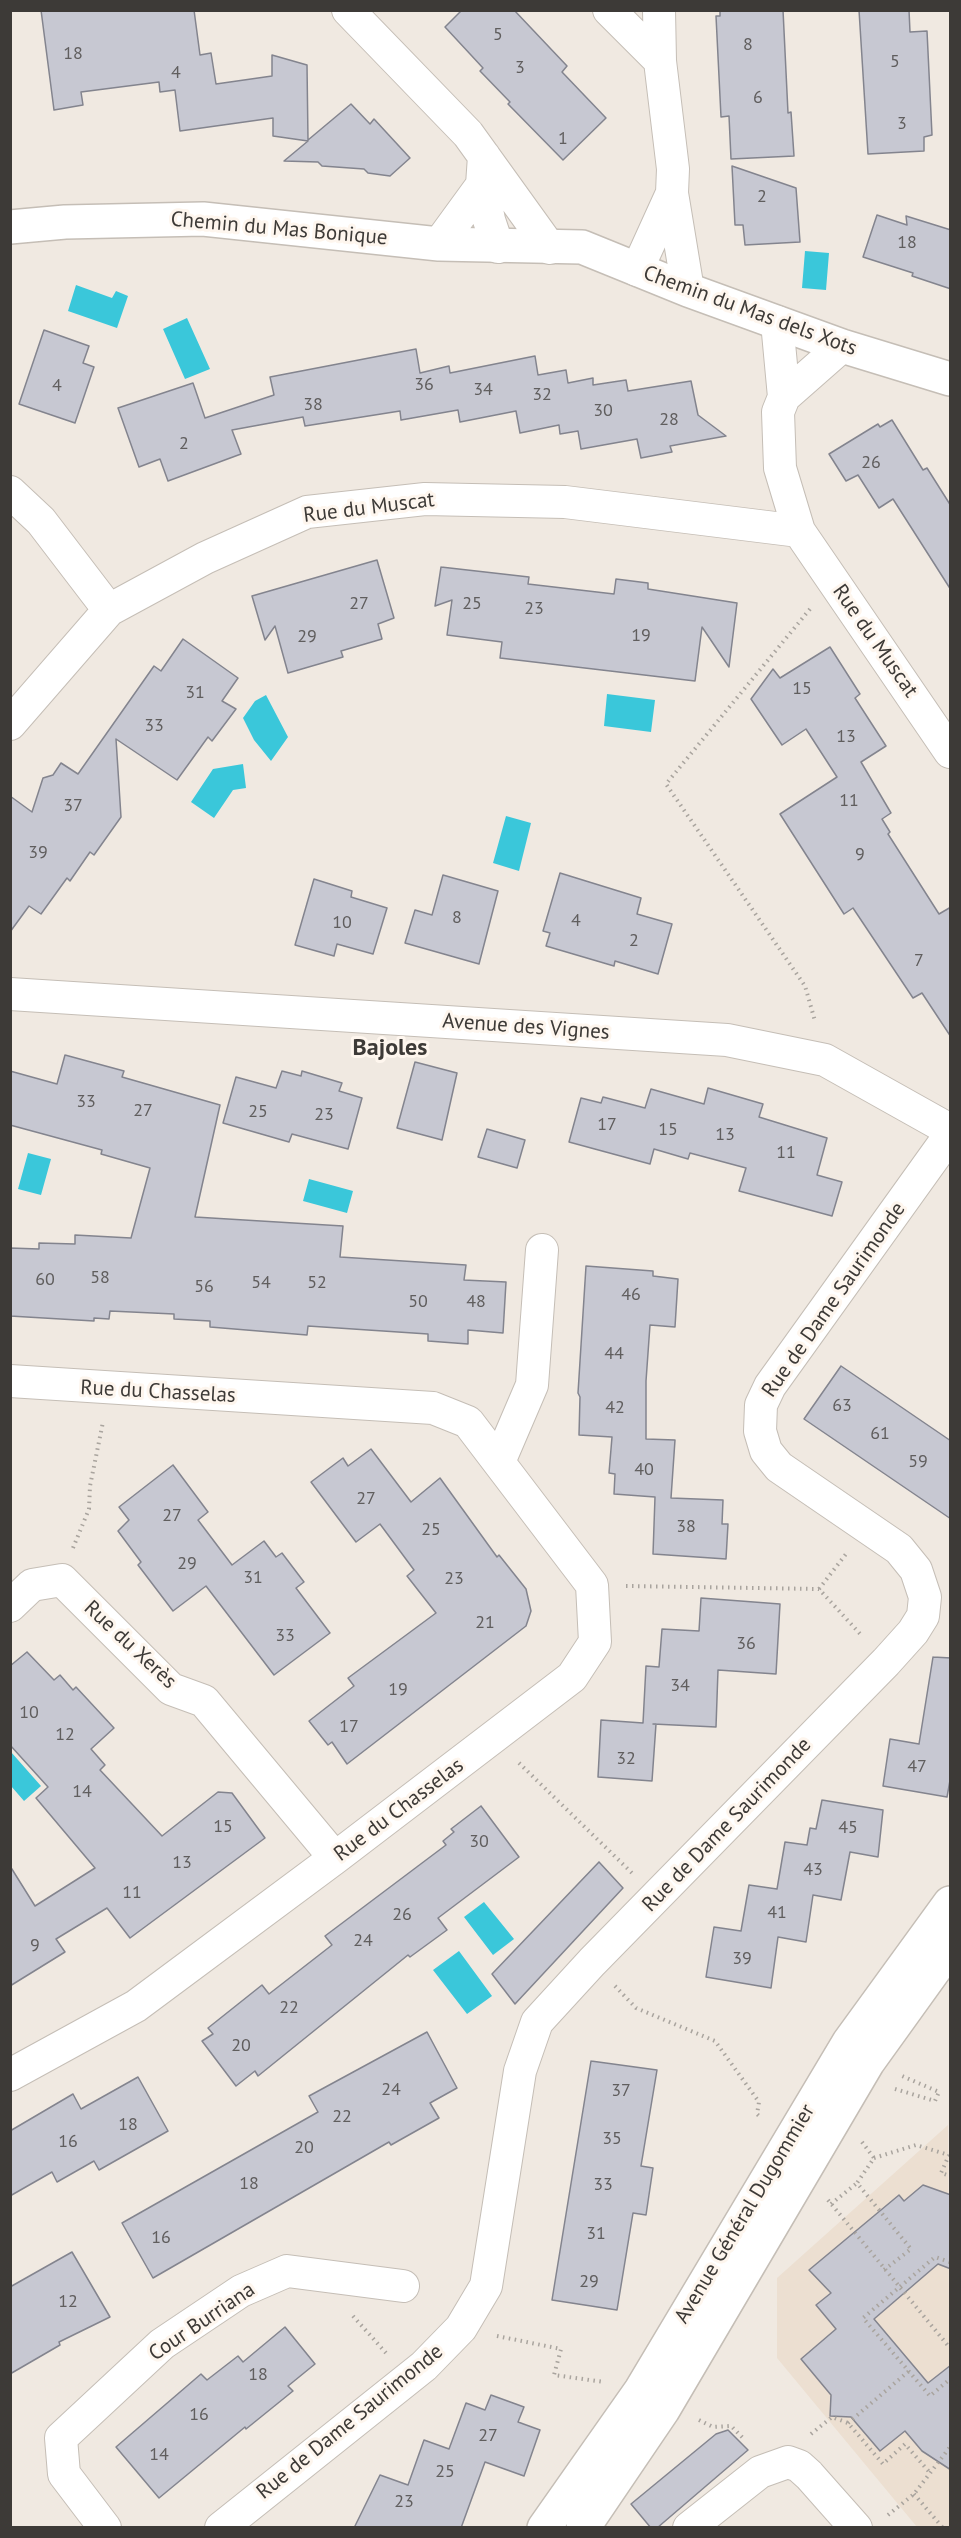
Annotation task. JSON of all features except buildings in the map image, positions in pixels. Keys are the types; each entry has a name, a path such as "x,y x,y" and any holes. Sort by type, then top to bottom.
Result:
{"main road":[{"name":"Chemin du Mas Bonique","path":"10,227 65,222 203,219 439,244"},
{"name":"Chemin du Mas dels Xots","path":"439,244 582,247 688,290 842,346 951,379"},
{"name":"Avenue Général Dugommier","path":"544,2528 641,2390 849,2042 951,1903"},
{"name":"Avenue Général Dugommier","path":"583,2528 663,2410 868,2062 951,1948"}],"street":[{"path":"348,10 468,134 483,170 489,220 498,247"},
{"path":"609,10 660,61"},
{"path":"659,10 660,61 674,169 672,193 688,290"},
{"path":"439,244 483,170"},
{"path":"483,170 550,248"},
{"path":"637,270 672,193"},
{"name":"Rue du Muscat","path":"777,322 784,397 778,412 780,468 799,531 951,752"},
{"path":"784,397 842,346"},
{"path":"10,492 41,521 109,610"},
{"name":"Rue du Muscat","path":"10,724 109,610 205,558 307,512 425,499 565,502 799,531"},
{"name":"Avenue des Vignes","path":"10,994 727,1040 825,1060 951,1130"},
{"name":"Rue de Dame Saurimonde","path":"221,2528 424,2367 461,2328 486,2286 520,2071 537,2022 592,1962 886,1662 913,1632 923,1616 925,1597 916,1570 899,1549 779,1467 766,1451 760,1431 761,1405 770,1386 951,1134"},
{"path":"499,1462 532,1385 542,1250"},
{"name":"Rue du Chasselas","path":"10,1381 434,1408 468,1422 592,1585 595,1642 572,1677 136,2006 10,2075"},
{"path":"10,1606 32,1585 62,1580"},
{"name":"Rue du Xerès","path":"62,1580 171,1689 204,1701 335,1858"},
{"name":"Cour Burriana","path":"105,2528 64,2474 61,2438 162,2344 241,2291 287,2271 403,2286"},
{"path":"689,2528 760,2472 788,2462 799,2466 869,2524"}],"path":[{"path":"825,1060 805,986 666,784 833,580"},
{"path":"62,1580 80,1527 89,1509 90,1486 110,1389"},
{"path":"819,1589 867,1527"},
{"path":"592,1585 819,1589 886,1662"},
{"path":"493,1737 656,1898"},
{"path":"592,1962 636,2008 715,2041 759,2102"},
{"path":"868,2062 939,2092 935,2101 890,2087"},
{"path":"858,2136 874,2158"},
{"path":"831,2204 857,2183 874,2158 916,2145 949,2155 941,2174 951,2176"},
{"path":"857,2183 911,2249 884,2270"},
{"path":"858,2239 951,2348"},
{"path":"951,2262 935,2257 863,2318 930,2396 951,2379"},
{"path":"511,2339 561,2349 554,2375 600,2382"},
{"path":"849,2423 909,2371"},
{"path":"831,2417 849,2423 883,2464 905,2444 931,2474"},
{"path":"713,2427 731,2426 752,2446"},
{"path":"869,2524 914,2494 931,2474 944,2452 951,2447"},
{"path":"914,2494 942,2528"}],"shaded area":[{"path":"948,2125 950,2527 917,2527 777,2358 777,2278"}],"water":[{"path":"805,251 829,253 826,290 802,288"},
{"path":"76,285 112,298 116,291 128,296 117,328 68,311"},
{"path":"187,318 210,369 185,379 163,329"},
{"path":"607,694 655,700 651,732 604,726"},
{"path":"266,695 288,737 271,761 254,740 243,718 255,701"},
{"path":"243,764 246,788 233,790 214,818 191,802 213,769"},
{"path":"506,816 531,823 519,871 493,863"},
{"path":"28,1153 51,1159 41,1195 18,1189"},
{"path":"309,1179 353,1191 347,1213 303,1201"},
{"path":"11,1752 41,1786 24,1801 11,1786"},
{"path":"484,1902 514,1939 493,1955 464,1917"},
{"path":"459,1951 492,1996 467,2014 433,1970"}],"district":[{"name":"Bajoles","path":"390,1048"}]}
